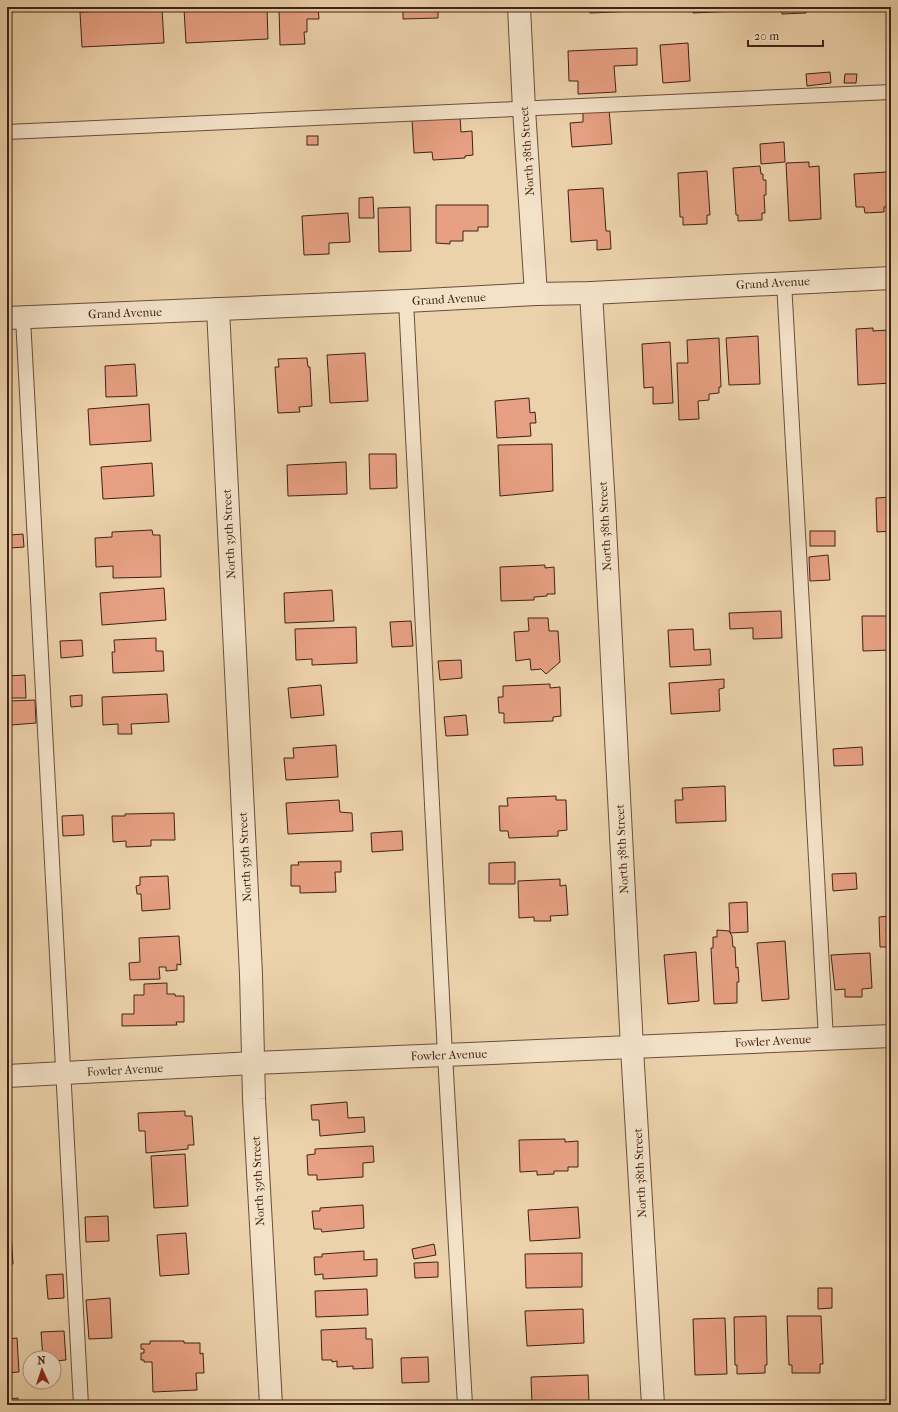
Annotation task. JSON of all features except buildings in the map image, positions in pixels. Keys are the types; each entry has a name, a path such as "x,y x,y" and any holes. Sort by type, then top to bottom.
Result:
{"street":[{"name":"North 38th Street","path":"519,7 536,294"},
{"name":"Grand Avenue","path":"15,318 536,294 591,293 784,282 891,278"},
{"name":"North 38th Street","path":"591,293 653,1405"},
{"name":"North 39th Street","path":"218,309 251,974 254,1106 271,1405"},
{"name":"Fowler Avenue","path":"7,1076 254,1063 891,1036"}],"lane":[{"path":"7,132 891,92"},
{"path":"784,282 826,1039"},
{"path":"406,301 445,1055 465,1405"},
{"path":"15,318 64,1073 81,1405"}]}
